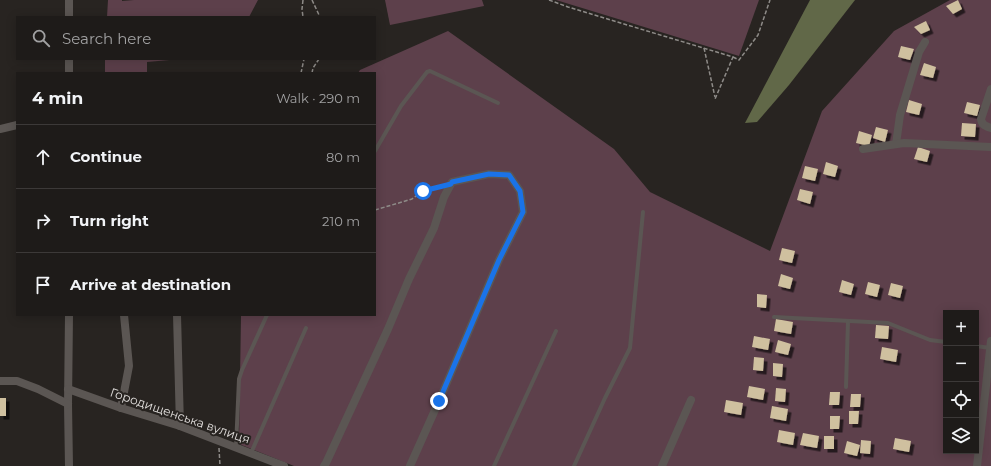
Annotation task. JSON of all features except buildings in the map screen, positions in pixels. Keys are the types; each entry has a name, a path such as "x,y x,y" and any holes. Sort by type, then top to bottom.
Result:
{"street":[{"path":"69,0 69,16"},
{"path":"896,144 900,115 919,52 924,42"},
{"path":"69,60 69,72"},
{"path":"991,89 981,119 985,126 991,128"},
{"path":"0,129 16,125"},
{"path":"863,149 904,143 991,147"},
{"path":"324,466 330,456 434,228 444,198 452,182 489,174 509,175 520,191 523,212 499,260 410,466"},
{"path":"69,316 69,466"},
{"path":"121,408 129,366 124,316"},
{"path":"177,316 180,426"},
{"path":"977,466 991,345"},
{"path":"0,381 17,381 38,388 68,404"},
{"name":"Городищенська вулиця","path":"68,389 121,408 180,426 284,466"},
{"path":"662,466 691,400"}],"lane":[{"path":"376,149 401,106 427,72 430,71 498,104"},
{"path":"574,466 630,348 643,212"},
{"path":"236,447 239,379 267,316"},
{"path":"774,317 888,324 930,340 943,342"},
{"path":"846,386 848,321"},
{"path":"251,453 306,328"},
{"path":"494,466 556,331"},
{"path":"979,346 991,345"}],"path":[{"path":"303,0 303,16"},
{"path":"312,0 320,16"},
{"path":"549,0 739,60 758,35 770,0"},
{"path":"704,48 715,99 733,57"},
{"path":"301,72 304,60"},
{"path":"312,72 318,60"},
{"path":"376,210 412,198 423,191 451,184"},
{"path":"218,440 220,466"}],"shaded area":[{"path":"108,0 258,0 250,16 107,16"},
{"path":"385,0 482,0 484,6 390,25"},
{"path":"556,0 759,0 739,56"},
{"path":"810,0 855,0 789,85 757,122 745,123"},
{"path":"950,0 991,0 991,466 294,466 239,444 241,316 376,316 376,72 359,72 360,70 448,31 614,149 650,192 770,251 822,111 894,31"},
{"path":"105,60 170,60 147,62 147,72 105,72"}],"route":[{"path":"423,191 451,184 452,182 489,174 509,175 520,191 523,212 499,260 439,401"}]}
